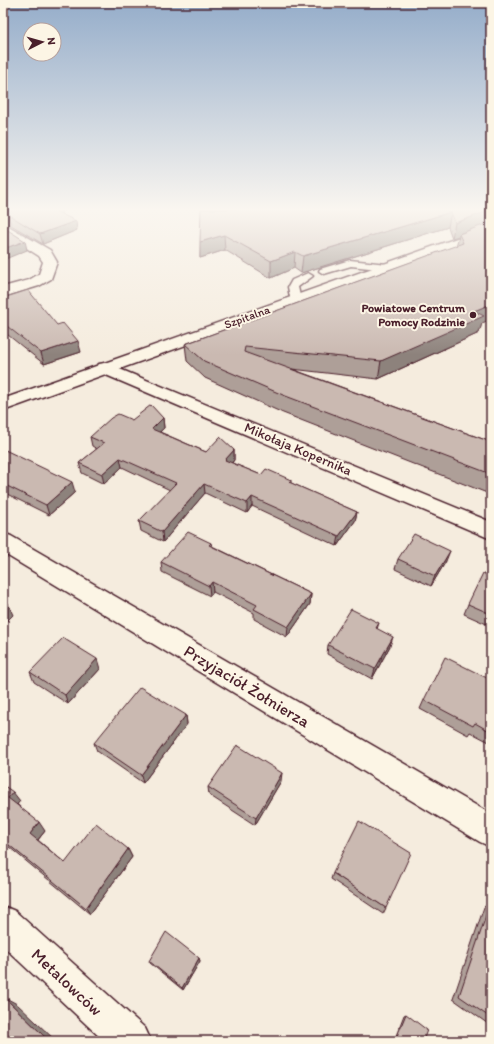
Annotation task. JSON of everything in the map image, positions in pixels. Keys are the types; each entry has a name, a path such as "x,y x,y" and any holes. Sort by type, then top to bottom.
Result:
{"street":[{"path":"3,292 34,283 46,276 50,262 47,258"},
{"name":"Szpitalna","path":"3,405 413,258"},
{"name":"Mikołaja Kopernika","path":"105,368 491,530"},
{"name":"Przyjaciół Żołnierza","path":"3,542 491,831"},
{"name":"Metalowców","path":"3,923 132,1041"}],"lane":[{"path":"324,271 350,263 387,267"},
{"path":"295,300 293,286 296,282 308,276"}],"building":[{"path":"265,258 280,258 271,261"},
{"path":"422,258 491,258 491,304 474,311 484,316 381,361 245,347 244,352 491,442 491,474 283,395 204,361 185,344"},
{"path":"28,290 57,325 63,323 78,341 41,353 3,323 3,298"},
{"path":"151,405 163,418 152,429 206,452 220,437 234,450 225,460 261,475 266,469 291,480 289,482 357,512 339,536 252,497 247,503 204,484 162,532 139,521 176,483 120,458 102,474 79,463 104,443 90,437 111,418 118,414 132,420"},
{"path":"3,449 72,482 46,505 3,484"},
{"path":"188,532 211,543 209,545 311,594 288,627 254,609 257,605 212,582 209,586 161,562"},
{"path":"414,534 450,551 435,576 398,559"},
{"path":"483,573 491,577 491,614 468,604"},
{"path":"3,601 8,604 3,609"},
{"path":"351,609 379,623 376,628 393,637 375,669 328,645"},
{"path":"63,638 97,659 65,695 30,672"},
{"path":"445,657 491,680 489,690 491,691 491,732 475,723 473,726 424,700"},
{"path":"140,687 186,715 141,775 94,743"},
{"path":"237,745 282,773 256,818 208,787"},
{"path":"3,785 13,792 8,798 39,822 30,834 65,863 96,823 128,849 86,908 3,840"},
{"path":"359,821 411,853 386,908 333,873"},
{"path":"491,901 491,1018 459,996"},
{"path":"166,932 199,958 182,988 149,961"},
{"path":"4,997 49,1041 3,1041"},
{"path":"406,1014 427,1030 423,1041 395,1041"}],"place":[{"name":"Powiatowe Centrum Pomocy Rodzinie","path":"473,315"}]}
